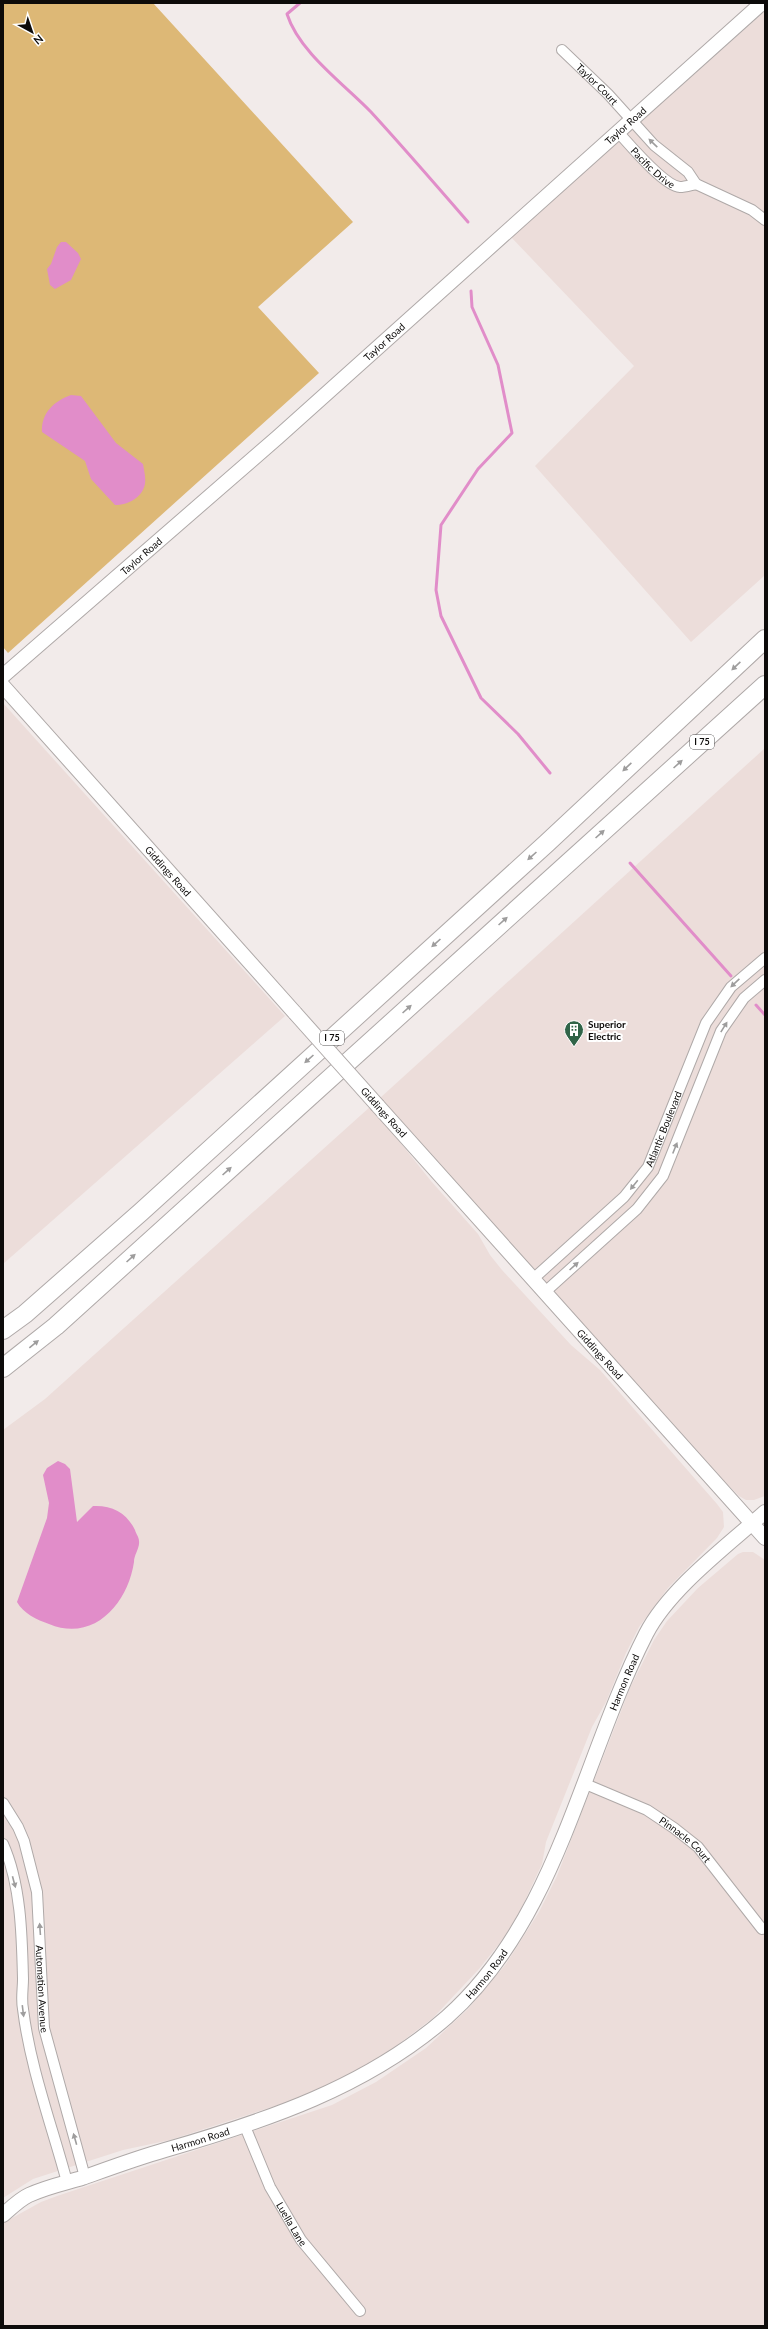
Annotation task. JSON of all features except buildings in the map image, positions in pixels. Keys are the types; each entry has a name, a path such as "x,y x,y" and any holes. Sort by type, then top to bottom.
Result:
{"highway":[{"name":"I 75","path":"3,1330 25,1314 153,1201 547,843 765,639"},
{"name":"I 75","path":"3,1368 56,1326 765,685"}],"street":[{"name":"Taylor Road","path":"3,676 267,447 762,3"},
{"name":"Taylor Court","path":"562,50 608,94 631,120"},
{"name":"Pacific Drive","path":"631,120 654,145 688,172 696,184 752,210 765,220"},
{"name":"Pacific Drive","path":"618,132 651,167 669,182 679,187 696,184"},
{"name":"Giddings Road","path":"3,686 765,1538"},
{"name":"Atlantic Boulevard","path":"533,1279 624,1198 648,1167 706,1023 731,986 765,958"},
{"name":"Atlantic Boulevard","path":"545,1292 637,1209 663,1176 722,1031 744,998 765,980"},
{"name":"Harmon Road","path":"3,2215 27,2196 85,2177 126,2161 294,2109 347,2084 398,2055 447,2017 482,1982 516,1933 545,1882 583,1783 647,1632 681,1588 765,1512"},
{"name":"Pinnacle Court","path":"583,1783 647,1810 698,1847 762,1929"},
{"name":"Automation Avenue","path":"3,1802 18,1827 24,1841 37,1892 44,2028 85,2177"},
{"name":"Automation Avenue","path":"3,1844 8,1856 17,1893 20,1921 22,2007 28,2038 67,2182"},
{"name":"Luella Lane","path":"244,2124 270,2187 302,2240 360,2311"}],"shaded area":[{"path":"3,3 153,3 353,222 258,307 319,373 8,653 3,647"},
{"path":"765,11 765,575 691,642 535,466 634,366 511,237"},
{"path":"61,242 66,242 78,253 81,259 71,280 55,289 50,285 47,269 51,264 57,247"},
{"path":"71,395 81,396 116,443 143,464 145,484 141,493 134,500 125,504 115,505 91,479 85,461 42,432 42,425 46,414 54,404"},
{"path":"3,703 285,1016 3,1264"},
{"path":"765,748 765,1496 754,1500 746,1500 739,1496 725,1482 609,1356 380,1098"},
{"path":"371,1106 431,1181 478,1234 490,1255 502,1270 571,1345 600,1370 717,1504 723,1512 724,1527 717,1538 668,1588 639,1627 626,1653 606,1702 592,1727 546,1842 542,1864 521,1909 503,1939 479,1969 433,2018 367,2068 300,2098 170,2140 123,2150 33,2179 3,2198 3,1430 45,1399"},
{"path":"58,1461 65,1464 70,1469 77,1522 93,1506 113,1509 128,1519 132,1524 139,1540 139,1546 125,1592 106,1616 94,1624 80,1628 65,1628 44,1622 27,1613 17,1602 47,1518 49,1503 43,1475 47,1468"},
{"path":"743,1552 753,1552 765,1560 765,2326 3,2326 3,2223 41,2202 57,2196 332,2105 376,2082 426,2048 468,2009 506,1964 539,1912 557,1876 630,1688 654,1640 667,1621 698,1588 738,1554"}],"waterway":[{"path":"300,3 287,14 301,41 323,67 371,112 468,222"},
{"path":"471,291 472,307 498,365 512,433 478,469 441,525 436,590 441,616 481,698 518,734 550,773"},
{"path":"630,863 731,976"},
{"path":"756,1005 765,1015"}],"place":[{"name":"Superior Electric","path":"574,1047"}]}
